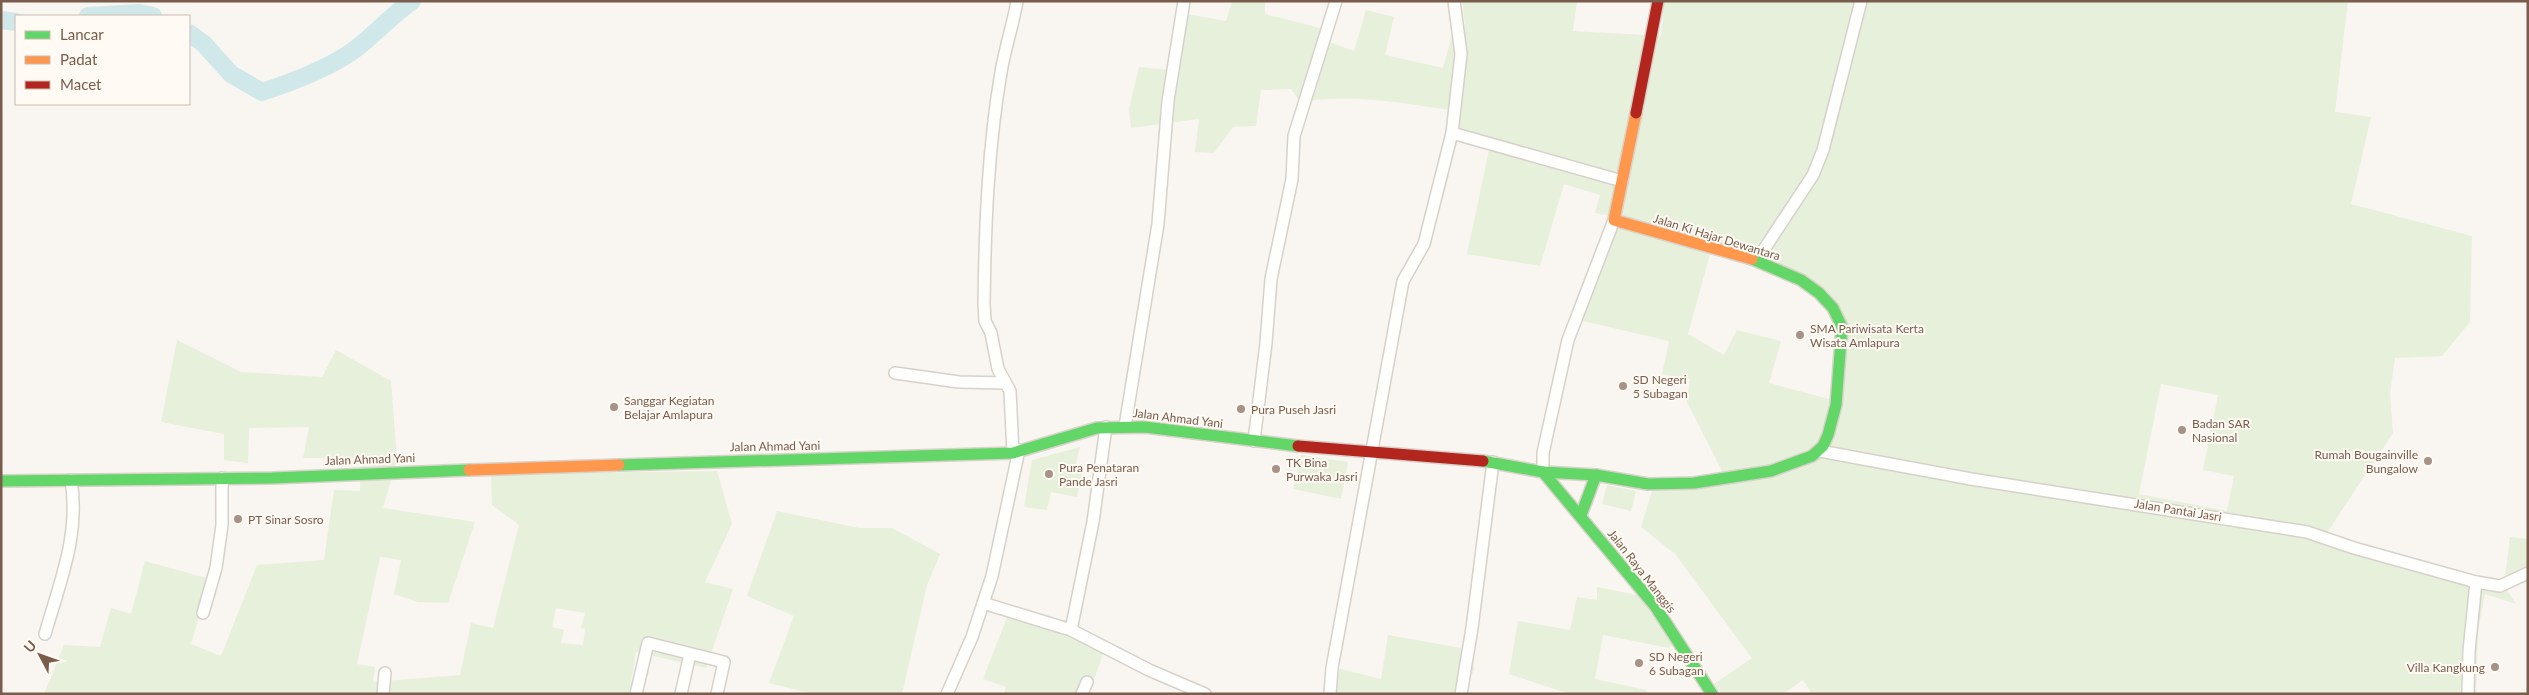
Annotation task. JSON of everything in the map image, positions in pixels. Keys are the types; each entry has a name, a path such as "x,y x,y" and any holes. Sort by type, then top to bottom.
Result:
{"main road":[{"path":"1614,220 1658,1"},
{"name":"Jalan Ki Hajar Dewantara","path":"1614,220 1771,265 1802,282 1828,303 1839,316 1842,327 1836,396 1826,441 1820,451"},
{"name":"Jalan Ahmad Yani","path":"1,481 222,478 1016,451 1043,446 1106,427 1125,426 1254,441 1493,462 1543,472"},
{"path":"1543,472 1596,475 1656,484 1717,481 1776,470 1804,460 1820,451"},
{"name":"Jalan Raya Manggis","path":"1543,472 1581,515 1655,606 1712,694"},
{"path":"1581,515 1596,475"}],"street":[{"path":"947,694 992,576 1016,451 1010,391 998,370 991,333 985,321 985,250 987,196 1001,71 1018,1"},
{"path":"1125,426 1158,224 1163,150 1184,1"},
{"path":"1254,441 1266,342 1271,279 1292,179 1294,136 1336,1"},
{"path":"1330,694 1332,668 1370,452 1403,281 1424,244 1452,133 1461,54 1454,1"},
{"path":"1757,260 1813,175 1823,150 1861,1"},
{"path":"1452,133 1622,181"},
{"path":"1543,472 1542,453 1568,340 1614,220"},
{"path":"895,372 959,382 1005,383"},
{"path":"1071,630 1093,522 1106,427"},
{"name":"Jalan Pantai Jasri","path":"1820,451 1971,479 2307,532 2354,548 2476,582 2500,586 2528,573"},
{"path":"1461,694 1470,645 1493,462"},
{"path":"203,614 216,568 222,525 222,478"},
{"path":"45,634 75,520 71,480"},
{"path":"2468,694 2469,651 2476,582"},
{"path":"983,603 1071,630 1149,670 1205,694"},
{"path":"636,694 648,643 724,662 717,694"},
{"path":"681,694 690,654"},
{"path":"383,694 385,672"},
{"path":"1082,694 1087,682"}],"green space":[{"path":"1177,1 1190,1 1186,14 1226,21 1232,1 1265,1 1265,14 1332,31 1329,42 1354,51 1366,10 1394,17 1385,55 1443,68 1454,28 1465,27 1462,1 1577,1 1573,31 1661,36 1664,1 2348,1 2335,112 2371,117 2351,204 2472,236 2470,322 2442,356 2395,358 2390,394 2393,433 2324,537 2504,585 2516,604 2485,594 2478,630 2476,694 1812,694 1803,680 1783,694 1722,694 1714,684 1752,658 1675,554 1641,527 1656,478 1725,477 1687,402 1690,379 1662,374 1669,341 1579,320 1616,217 1595,213 1600,195 1564,184 1540,266 1467,254 1490,146 1448,139 1455,111 1378,100 1339,98 1300,102 1291,89 1261,90 1256,126 1233,127 1214,153 1195,152 1199,119 1131,128 1129,109 1139,67 1169,70","holes":["1710,254 1754,267 1793,283 1837,313 1833,400 1769,383 1781,341 1737,330 1724,355 1688,334","2161,384 2218,395 2203,470 2234,476 2227,511 2139,494"]},
{"path":"177,340 241,372 322,377 336,350 391,381 397,460 383,508 475,522 448,603 418,602 394,594 401,560 380,557 357,664 375,667 373,682 460,675 471,623 493,628 519,525 492,505 491,474 717,471 732,524 705,582 733,589 706,668 636,652 629,694 44,694 64,645 100,647 111,608 131,614 145,561 210,579 191,644 221,656 257,565 324,560 334,490 360,491 361,458 303,458 309,427 249,428 248,463 224,460 224,434 161,422","holes":["556,608 585,613 581,628 585,629 583,645 561,643 564,630 552,627"]},
{"path":"1080,447 1074,471 1082,473 1077,497 1051,492 1047,510 1024,507 1032,460"},
{"path":"1301,455 1348,462 1341,499 1293,489"},
{"path":"1607,485 1636,491 1631,511 1602,504"},
{"path":"777,511 859,528 892,528 940,554 927,585 902,694 813,694 769,683 794,616 747,596"},
{"path":"2510,537 2528,539 2528,568 2505,578"},
{"path":"1597,587 1647,597 1680,638 1669,648 1603,635 1595,679 1646,690 1649,694 1570,694 1509,674 1518,621 1570,630 1577,597 1597,600"},
{"path":"1011,607 1106,645 1089,694 1004,694 1006,687 983,679"},
{"path":"1388,635 1472,650 1474,669 1465,694 1328,694 1333,667 1381,679"}],"waterway":[{"path":"190,34 204,44 231,74 262,92 307,75 350,53 412,1"},
{"path":"105,15 139,13 148,15"},
{"path":"1,20 15,22"}],"traffic: fast":[{"path":"1543,472 1596,475 1648,484 1694,483 1771,471 1812,456 1823,446 1836,405 1842,327 1833,308 1819,293 1801,280 1752,259"},
{"path":"619,465 1013,453 1097,428 1145,427 1298,446"},
{"path":"1483,461 1543,472 1655,606 1712,694"},
{"path":"1,481 272,478 469,470"},
{"path":"1581,515 1596,475"}],"traffic: slow":[{"path":"1636,113 1614,220 1752,259"},
{"path":"469,470 619,465"}],"traffic: jam":[{"path":"1636,113 1658,1"},
{"path":"1298,446 1483,461"}],"place":[{"name":"SMA Pariwisata Kerta Wisata Amlapura","path":"1800,335"},
{"name":"SD Negeri 5 Subagan","path":"1623,386"},
{"name":"Sanggar Kegiatan Belajar Amlapura","path":"614,407"},
{"name":"Pura Puseh Jasri","path":"1241,409"},
{"name":"Badan SAR Nasional","path":"2182,430"},
{"name":"Rumah Bougainville Bungalow","path":"2428,461"},
{"name":"TK Bina Purwaka Jasri","path":"1276,469"},
{"name":"Pura Penataran Pande Jasri","path":"1049,474"},
{"name":"PT Sinar Sosro","path":"238,519"},
{"name":"SD Negeri 6 Subagan","path":"1639,663"},
{"name":"Villa Kangkung","path":"2495,667"}]}
